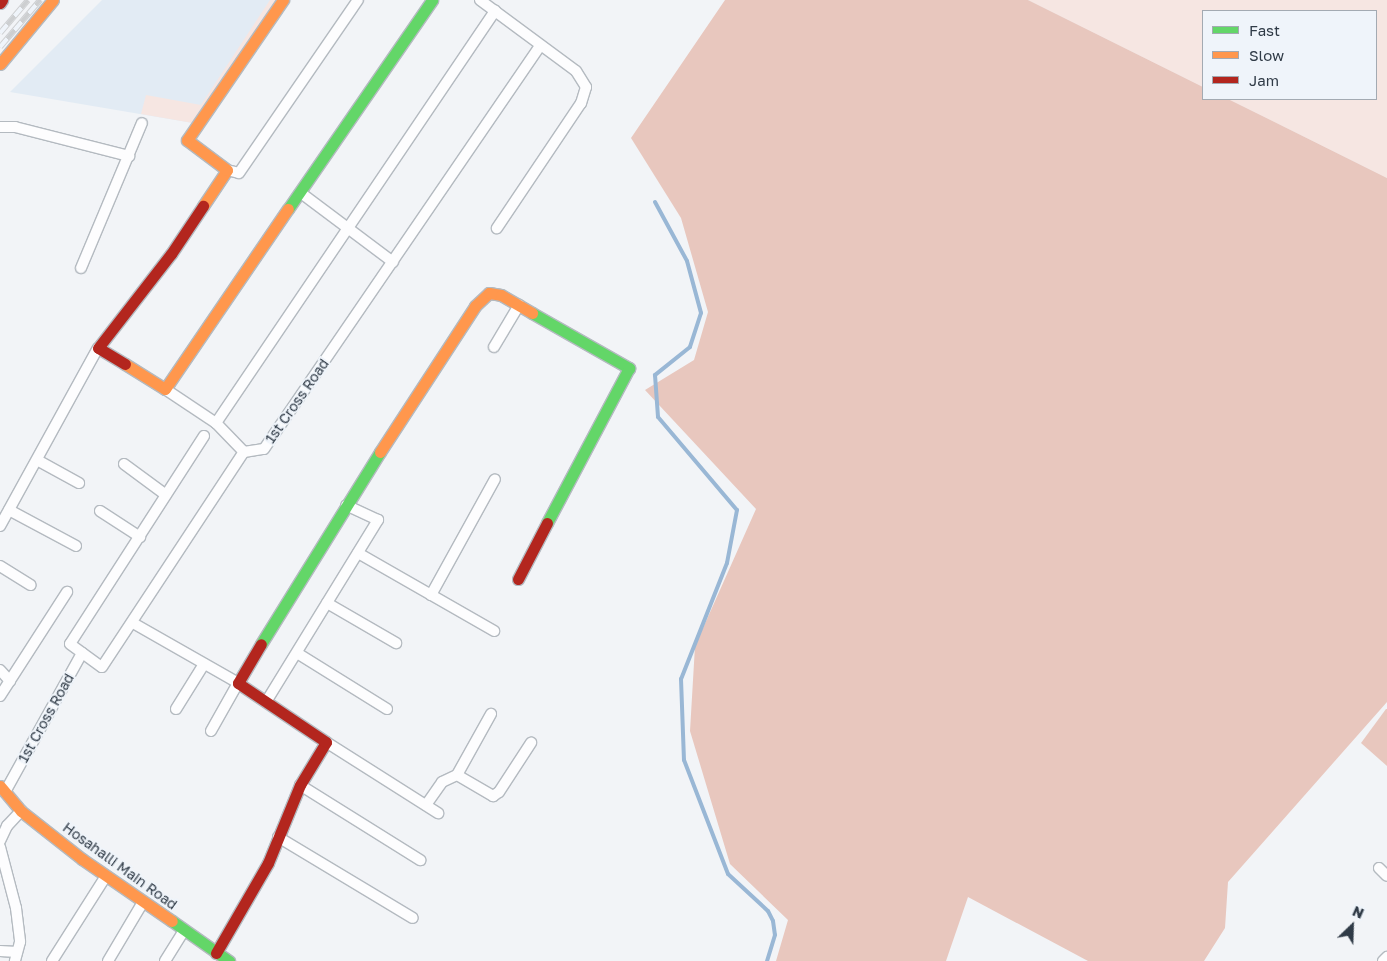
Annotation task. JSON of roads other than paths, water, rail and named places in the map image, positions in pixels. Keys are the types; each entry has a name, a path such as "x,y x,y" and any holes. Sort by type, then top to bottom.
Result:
{"street":[{"path":"0,64 52,0"},
{"path":"283,0 188,140 227,170 239,173 358,0"},
{"path":"165,388 432,0"},
{"path":"480,0 580,74 586,87 585,96 497,228"},
{"path":"216,423 345,229 495,11"},
{"name":"1st Cross Road","path":"244,452 264,449 540,46"},
{"path":"80,268 142,123"},
{"path":"0,126 15,127 129,156"},
{"path":"0,526 98,348 171,254 227,170"},
{"path":"301,192 345,229 393,262"},
{"path":"211,731 346,505 475,306 489,293 519,305 629,368 518,578"},
{"path":"494,347 519,305"},
{"path":"98,348 165,388 216,423 244,452 133,624 102,667 70,644 204,436"},
{"path":"36,460 79,483"},
{"path":"124,464 166,496"},
{"path":"430,595 495,479"},
{"path":"266,702 378,520 346,505"},
{"path":"9,510 76,546"},
{"path":"100,511 140,536"},
{"path":"358,553 494,631"},
{"path":"0,566 31,585"},
{"path":"0,696 67,592"},
{"path":"327,603 396,643"},
{"path":"133,624 238,683 326,742 438,812"},
{"path":"297,652 387,709"},
{"name":"1st Cross Road","path":"3,789 82,653"},
{"path":"176,709 204,664"},
{"path":"0,670 10,681"},
{"path":"426,805 442,782 456,775 491,714"},
{"path":"221,958 268,862 300,785 326,742"},
{"path":"456,775 493,796 499,792 531,743"},
{"path":"300,785 420,860"},
{"name":"Hosahalli Main Road","path":"3,789 21,811 106,876 221,958"},
{"path":"0,841 7,826 21,811"},
{"path":"278,837 414,918"},
{"path":"0,847 16,908 20,942 16,957 0,950"},
{"path":"1379,868 1387,876"},
{"path":"52,961 106,876"},
{"path":"108,961 143,902"},
{"path":"165,961 184,931"},
{"path":"1383,961 1387,957"}],"waterway":[{"path":"655,202 687,261 701,313 690,347 655,375 658,417 737,510 727,563 681,679 684,760 728,874 768,911 773,921 775,935 767,961"}],"railway":[{"path":"0,33 28,0"},
{"path":"0,47 40,0"}]}
